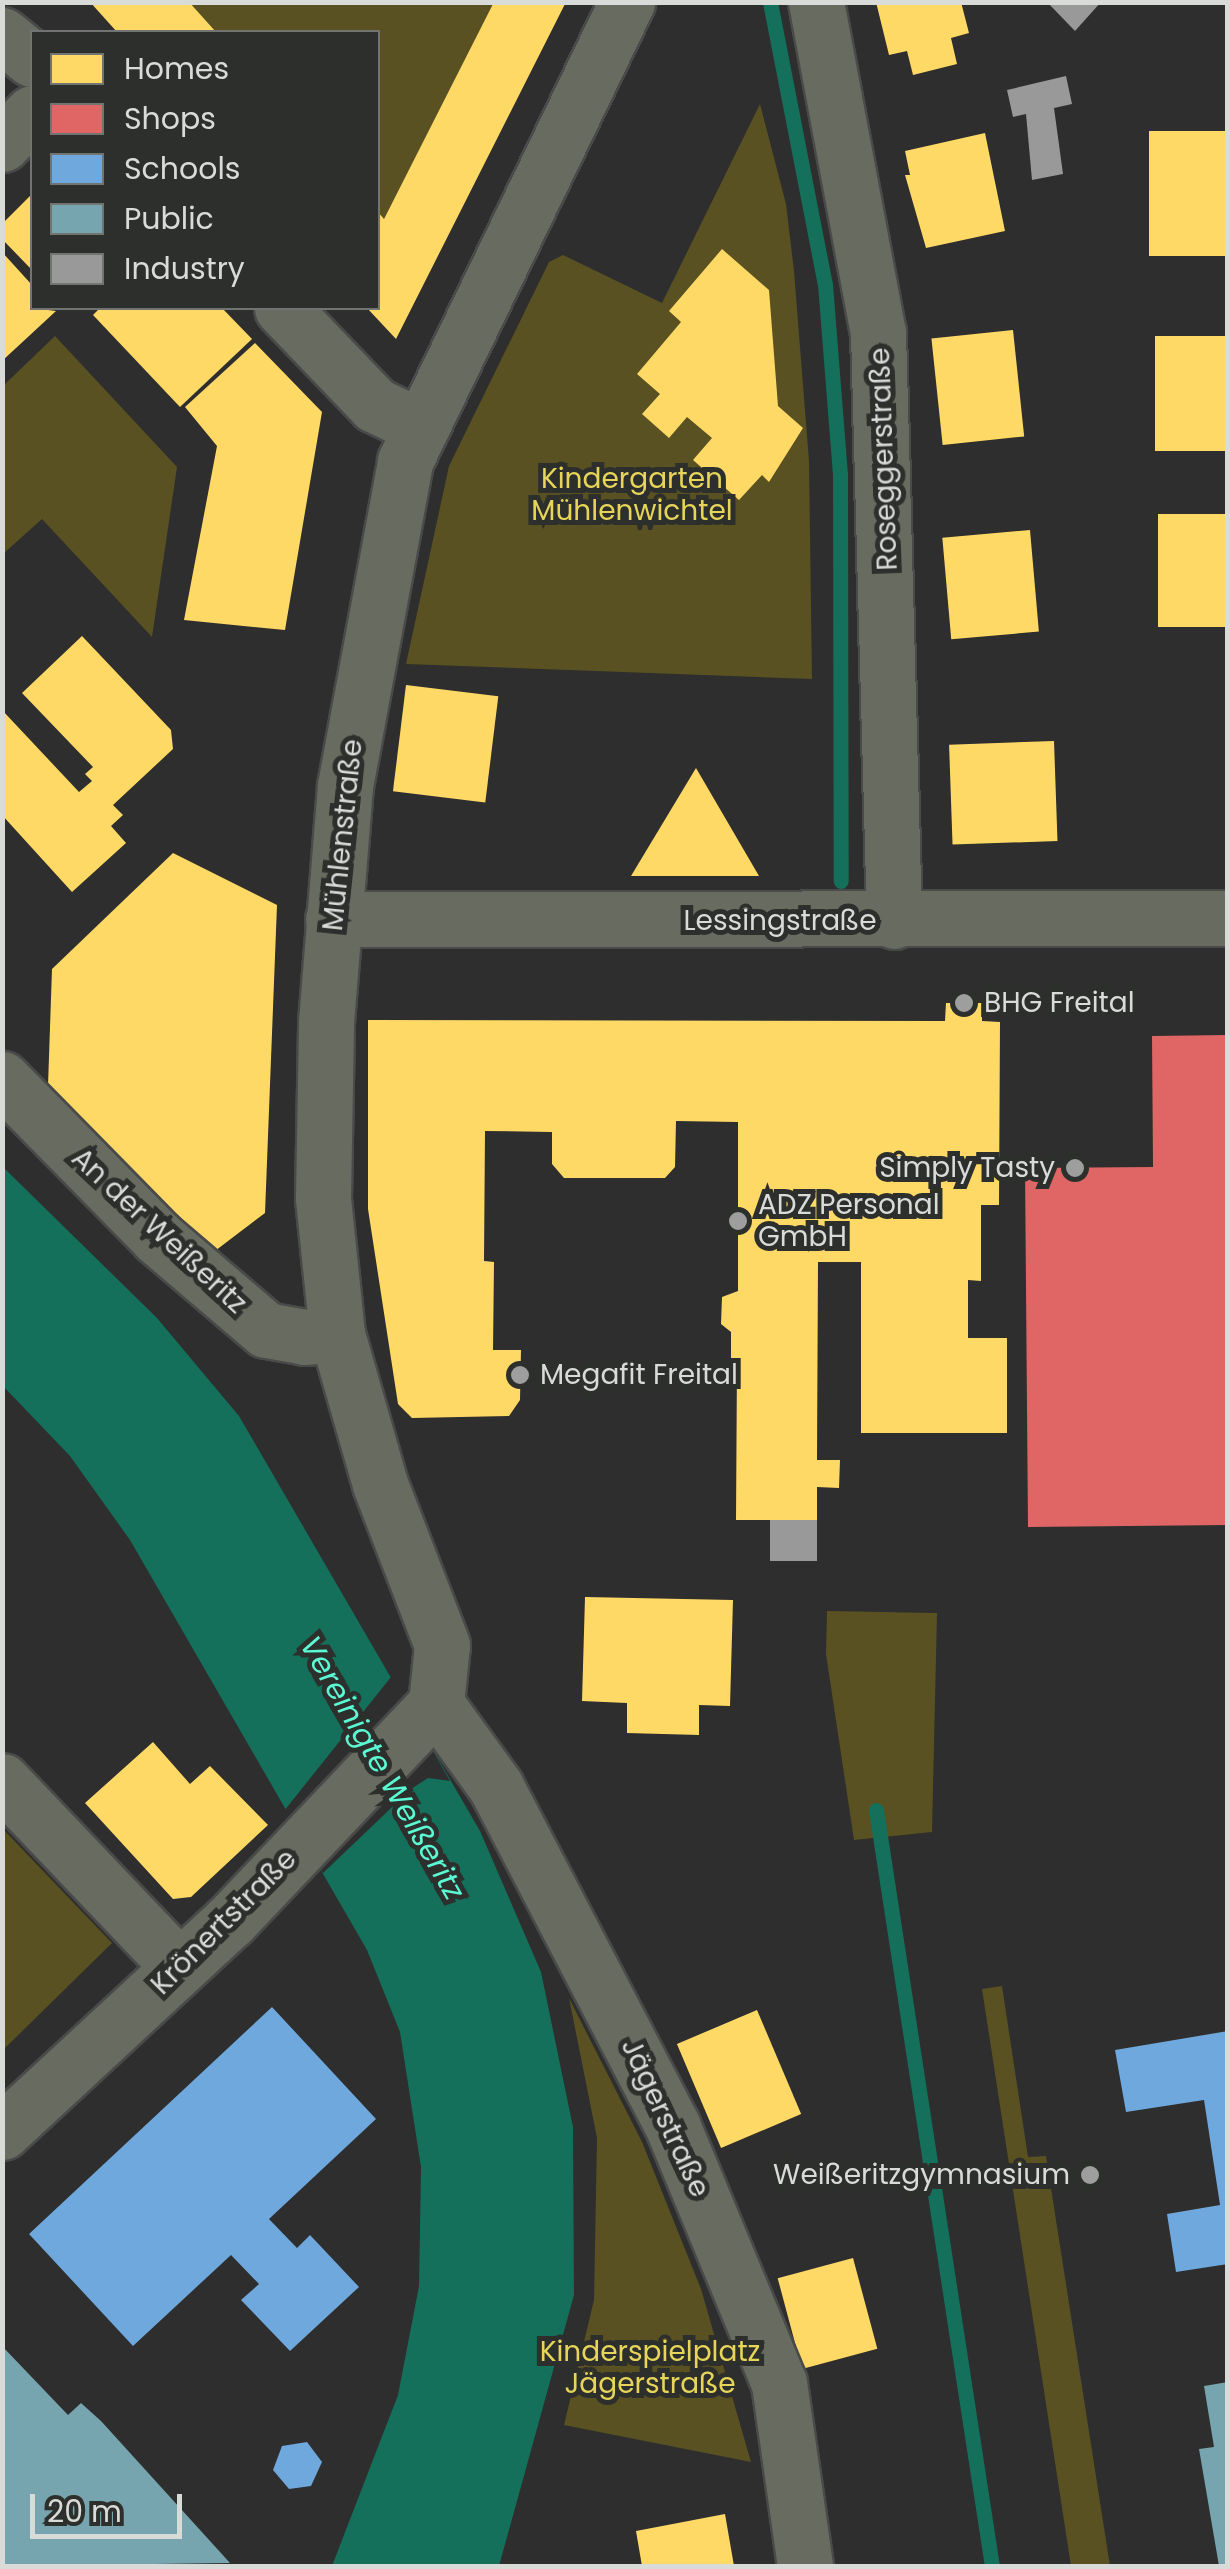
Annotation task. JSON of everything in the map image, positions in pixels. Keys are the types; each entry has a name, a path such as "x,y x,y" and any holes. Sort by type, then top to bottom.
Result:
{"street":[{"name":"Mühlenstraße","path":"428,1715 442,1644 380,1484 337,1334 323,1198 333,919 345,786 387,534 419,426 627,2"},
{"name":"Roseggerstraße","path":"816,2 878,332 894,921"},
{"path":"2,35 30,57"},
{"path":"2,144 30,116"},
{"path":"284,310 375,405 419,426"},
{"name":"Lessingstraße","path":"333,919 1228,918"},
{"name":"An der Weißeritz","path":"2,1079 157,1237 266,1330 304,1337 337,1334"},
{"name":"Krönertstraße","path":"2,2132 180,1967 428,1715"},
{"name":"Jägerstraße","path":"428,1715 496,1786 672,2126 779,2383 805,2566"},
{"path":"2,1781 180,1967"}],"green space":[{"path":"189,3 494,3 384,219 380,214 380,30 214,30"},
{"name":"Kindergarten Mühlenwichtel","path":"760,104 786,204 794,271 809,461 812,679 406,664 449,466 549,262 563,255 662,303"},
{"path":"55,336 177,467 152,637 42,519 3,554 3,386"},
{"path":"827,1611 937,1613 932,1832 854,1840 826,1654"},
{"path":"3,1829 112,1943 3,2050"},
{"path":"1002,1986 1028,2157 1046,2156 1110,2566 1071,2566 982,1989"},
{"name":"Kinderspielplatz Jägerstraße","path":"569,1998 642,2142 701,2289 751,2462 564,2425 594,2300 597,2138"}],"water":[{"name":"Vereinigte Weißeritz","path":"2,1166 157,1318 239,1416 480,1831 541,1972 573,2127 574,2295 499,2566 332,2566 398,2395 419,2286 421,2167 400,2032 367,1950 130,1540 70,1456 3,1386"}],"pier":[{"path":"391,1677 450,1781 428,1778 411,1789 323,1873 284,1811"}],"building: Homes":[{"path":"90,2 189,2 214,30 115,30"},
{"path":"494,2 566,2 396,339 369,310 380,310 380,214 384,219"},
{"path":"876,2 961,2 969,33 951,38 957,64 913,75 907,51 889,55"},
{"path":"1149,131 1228,131 1228,256 1149,256"},
{"path":"985,133 1005,231 926,248 905,175 910,175 905,151"},
{"path":"30,196 30,268 2,239 2,224"},
{"path":"722,249 769,290 778,406 803,428 769,482 762,475 739,500 693,460 712,438 687,417 669,438 642,414 660,394 637,374 681,322 669,311"},
{"path":"2,252 30,283 30,310 56,311 2,361"},
{"path":"98,310 224,310 252,339 180,407 93,315"},
{"path":"1013,330 1024,436 943,445 931,339"},
{"path":"1155,336 1228,336 1228,451 1155,451"},
{"path":"255,343 322,412 285,630 184,620 217,446 185,407"},
{"path":"1158,514 1228,514 1228,627 1158,627"},
{"path":"1030,530 1039,632 951,639 942,538"},
{"path":"82,636 171,730 173,749 113,805 123,815 111,826 126,843 72,892 2,815 2,710 79,792 92,781 85,774 93,767 22,693"},
{"path":"406,685 498,696 485,803 393,791"},
{"path":"1054,741 1057,841 953,845 949,745"},
{"path":"696,768 759,876 631,876"},
{"path":"173,853 277,905 265,1213 211,1254 48,1086 52,969"},
{"path":"946,1003 982,1003 982,1021 1000,1022 999,1205 981,1205 981,1281 968,1280 968,1338 1007,1338 1007,1433 861,1433 861,1262 818,1262 817,1460 840,1460 839,1488 817,1487 817,1520 736,1520 737,1359 731,1359 731,1332 721,1324 722,1297 738,1291 738,1122 676,1121 675,1167 665,1178 564,1178 552,1164 552,1132 485,1131 484,1261 494,1262 493,1350 521,1350 520,1400 509,1416 412,1418 398,1404 368,1209 368,1020 945,1021"},
{"path":"585,1597 733,1600 730,1706 699,1705 699,1735 627,1733 627,1703 582,1701"},
{"path":"153,1742 190,1784 210,1766 268,1825 191,1897 173,1899 85,1803"},
{"path":"757,2010 801,2114 721,2148 677,2044"},
{"path":"853,2258 877,2349 802,2369 778,2278"},
{"path":"725,2514 734,2566 642,2566 636,2531"}],"building: Shops":[{"path":"1228,1035 1228,1525 1028,1527 1025,1168 1153,1167 1152,1036"}],"building: Schools":[{"path":"272,2007 376,2119 269,2219 297,2248 310,2235 359,2287 290,2351 241,2300 259,2284 231,2255 133,2346 29,2234"},
{"path":"1228,2031 1228,2264 1176,2272 1167,2214 1220,2205 1204,2100 1126,2112 1115,2050"},
{"path":"307,2442 322,2462 311,2486 289,2489 273,2470 282,2446"}],"building: Public":[{"path":"2,2346 68,2415 81,2403 101,2421 230,2563 2,2566"},
{"path":"1228,2382 1228,2566 1219,2566 1199,2449 1214,2447 1204,2386"}],"building: Industry":[{"path":"1047,2 1101,2 1075,31"},
{"path":"1066,76 1072,104 1054,108 1063,174 1032,180 1026,114 1013,117 1007,90"},
{"path":"770,1520 817,1520 817,1561 770,1561"}],"waterway":[{"path":"770,2 825,284 840,474 841,881"},
{"path":"876,1810 992,2566"}],"place":[{"name":"BHG Freital","path":"964,1003"},
{"name":"Simply Tasty","path":"1075,1168"},
{"name":"ADZ Personal GmbH","path":"738,1221"},
{"name":"Megafit Freital","path":"520,1375"},
{"name":"Weißeritzgymnasium","path":"1090,2175"}]}
